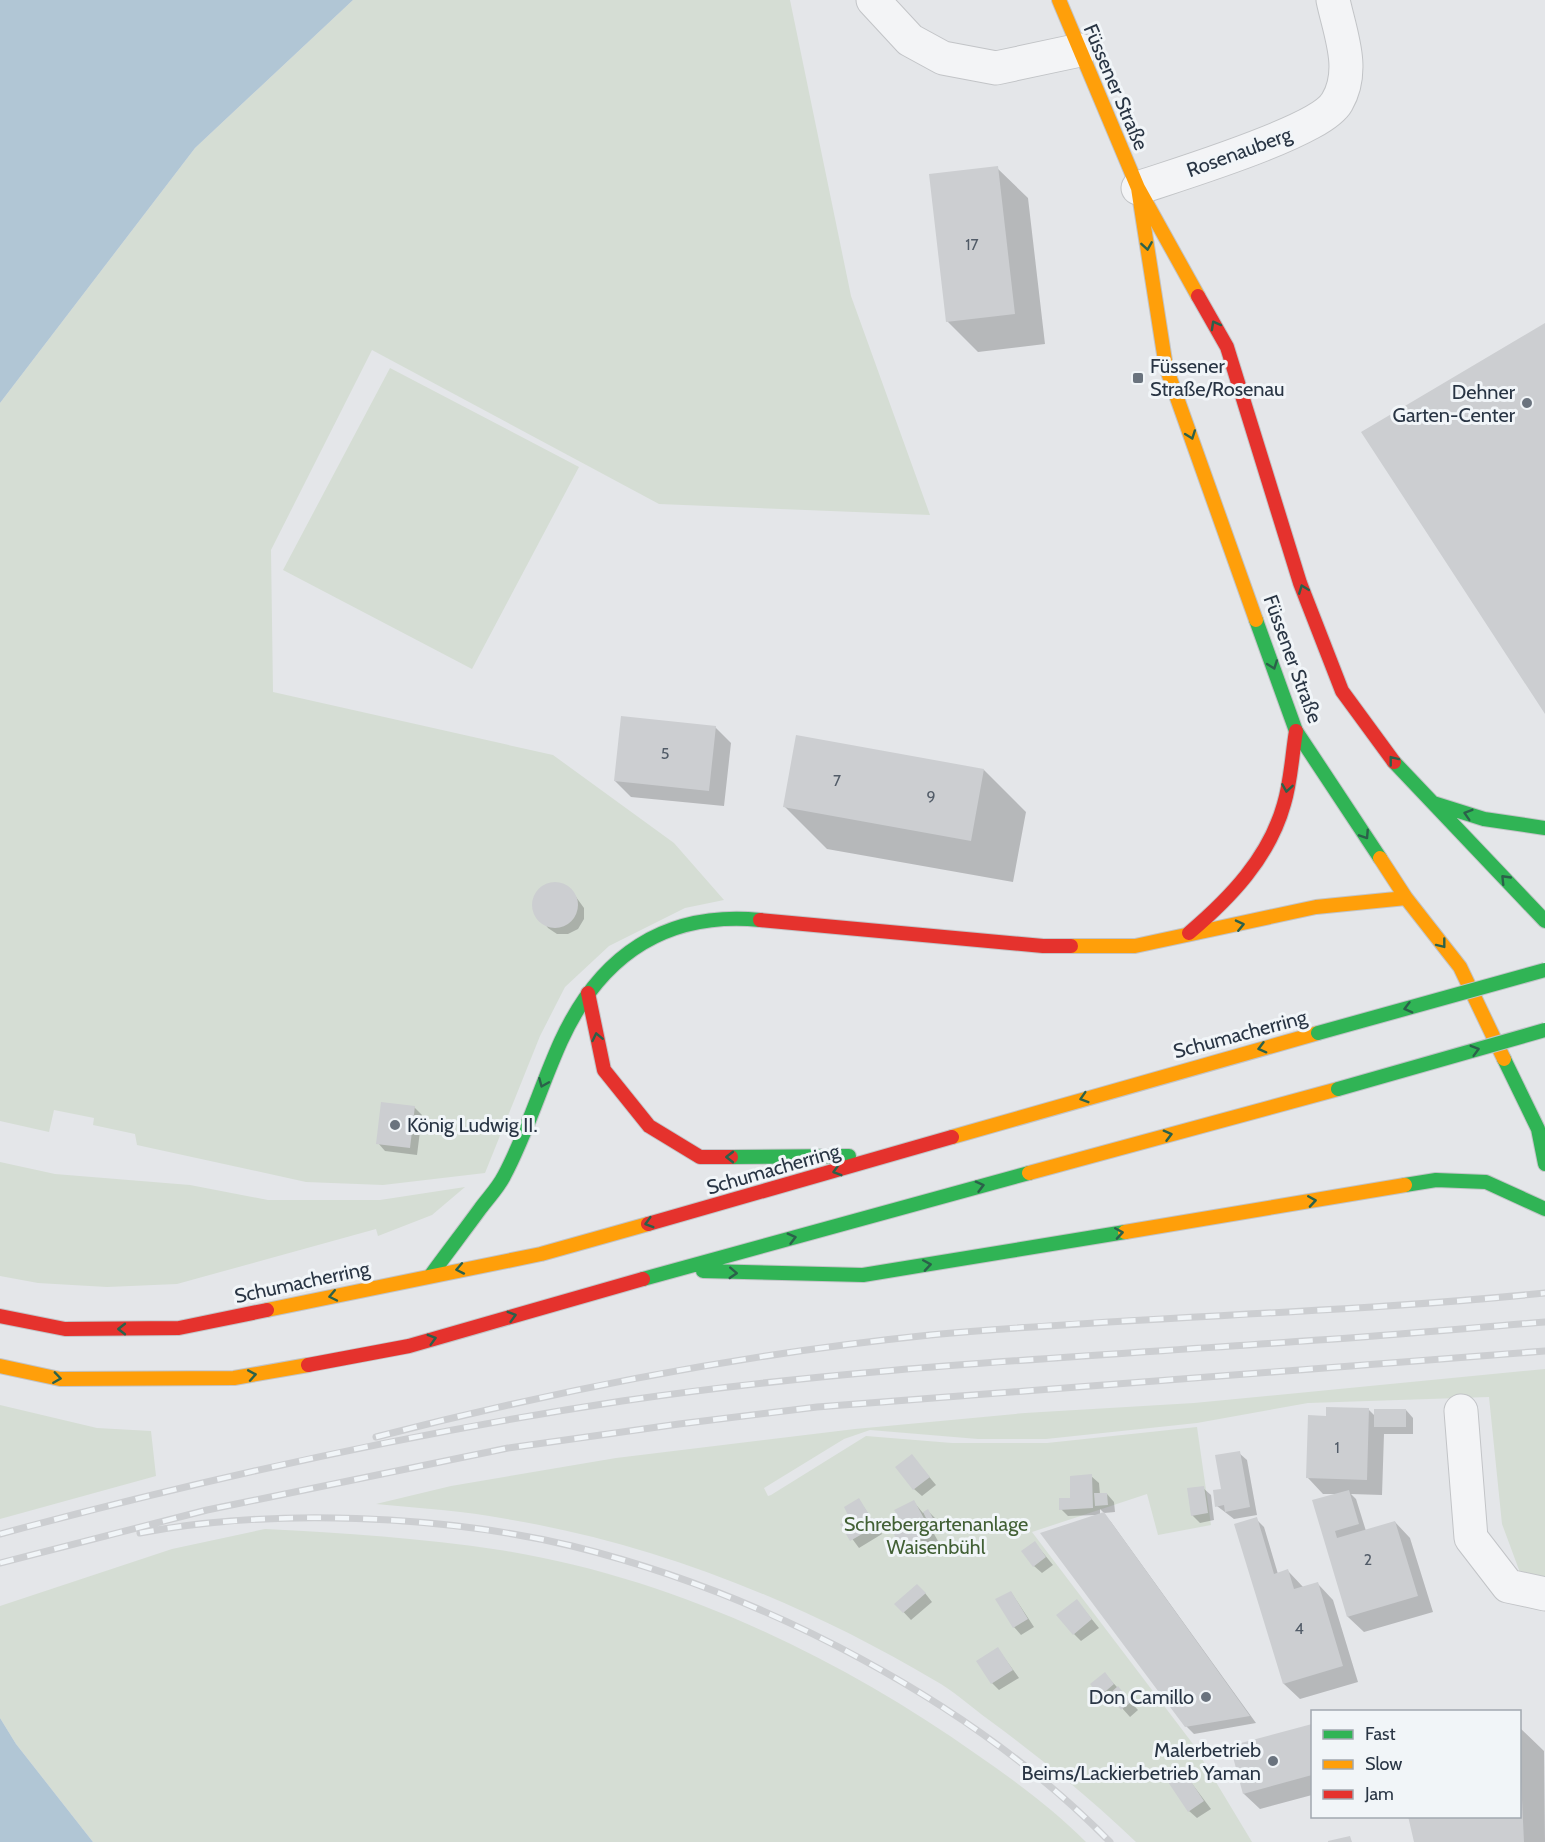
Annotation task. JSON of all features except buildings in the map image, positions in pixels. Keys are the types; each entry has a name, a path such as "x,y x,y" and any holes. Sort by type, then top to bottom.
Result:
{"main road":[{"name":"Füssener Straße","path":"1059,0 1138,189 1227,347 1300,583 1342,691 1397,766 1545,921"},
{"name":"Füssener Straße","path":"1138,189 1166,367 1296,730 1406,898 1460,967 1538,1129 1545,1164"},
{"path":"1183,938 1227,901 1265,850 1284,805 1296,730"},
{"path":"1433,803 1484,819 1545,828"},
{"path":"431,1275 504,1178 562,1039 588,993 617,960 654,936 690,924 727,917 1043,946 1135,946 1183,938 1316,907 1406,898"},
{"name":"Schumacherring","path":"0,1316 65,1329 179,1328 541,1254 893,1156 1141,1082 1545,970"},
{"path":"588,993 604,1070 649,1126 700,1157 893,1156"},
{"path":"0,1366 60,1379 234,1378 409,1346 674,1270 1338,1089 1545,1030"},
{"path":"674,1270 863,1275 1436,1180 1486,1182 1545,1209"}],"street":[{"path":"873,0 910,40 943,58 996,68 1080,50"},
{"name":"Rosenauberg","path":"1138,189 1298,131 1336,104 1344,83 1347,63 1333,0"},
{"path":"1461,1411 1471,1538 1508,1586 1545,1594"}],"green space":[{"path":"353,0 790,0 851,296 930,515 659,504 372,350 271,550 273,692 553,755 674,843 724,900 685,908 609,946 565,987 540,1036 485,1173 383,1185 306,1182 137,1145 135,1134 93,1125 94,1118 54,1110 49,1132 0,1121 0,403 195,148"},
{"path":"390,368 579,467 472,669 283,570"},
{"path":"0,1162 55,1174 190,1185 268,1200 380,1200 465,1187 432,1215 378,1236 376,1229 177,1284 107,1287 38,1283 0,1276"},
{"name":"Schrebergartenanlage Waisenbühl","path":"1545,1369 1545,1590 1525,1586 1502,1524 1489,1397 1308,1403 1197,1423 1046,1439 978,1439 870,1430 844,1439 764,1488 768,1496 771,1495 866,1436 952,1443 1047,1443 1197,1427 1211,1525 1158,1535 1147,1494 1032,1532 1193,1744 1252,1842 1136,1842 1046,1764 941,1684 834,1626 728,1580 619,1544 563,1530 475,1514 376,1504 451,1486 616,1458 855,1429 1025,1413 1194,1403"},
{"path":"0,1405 97,1428 151,1431 156,1476 0,1519"},
{"path":"265,1529 441,1542 500,1550 564,1562 627,1579 689,1600 750,1625 867,1684 922,1718 1019,1785 1086,1842 93,1842 16,1744 0,1718 0,1606 172,1549"}],"water":[{"path":"0,0 353,0 195,148 0,403"},
{"path":"0,1718 16,1744 93,1842 0,1842"}],"railway":[{"path":"376,1437 582,1389 721,1363 860,1343 1083,1323 1391,1306 1545,1293"},
{"path":"0,1534 232,1476 387,1443 543,1414 709,1389 882,1371 1545,1322"},
{"path":"0,1563 207,1510 508,1448 679,1424 817,1407 1545,1351"},
{"path":"140,1533 244,1520 356,1518 468,1527 572,1546 644,1566 717,1592 790,1623 861,1659 929,1699 995,1743 1055,1791 1110,1842"}],"traffic: fast":[{"path":"1256,620 1296,731 1380,858"},
{"path":"1394,762 1545,921"},
{"path":"1433,803 1484,819 1545,828"},
{"path":"431,1275 502,1180 520,1143 561,1041 577,1011 595,985 616,963 640,945 666,932 694,923 726,919 760,920"},
{"path":"1318,1033 1545,970"},
{"path":"1338,1089 1545,1030"},
{"path":"1504,1059 1538,1129 1545,1164"},
{"path":"731,1157 849,1156"},
{"path":"643,1279 1029,1173"},
{"path":"1405,1185 1436,1180 1486,1182 1545,1209"},
{"path":"703,1271 863,1275 1125,1232"}],"traffic: slow":[{"path":"1059,0 1138,188 1198,296"},
{"path":"1138,188 1166,367 1256,620"},
{"path":"1380,858 1406,898 1460,967 1504,1059"},
{"path":"1071,946 1135,946 1316,907 1406,898"},
{"path":"952,1137 1318,1033"},
{"path":"1029,1173 1338,1089"},
{"path":"1125,1232 1405,1185"},
{"path":"267,1310 541,1254 648,1224"},
{"path":"0,1366 60,1379 234,1378 308,1365"}],"traffic: jam":[{"path":"1198,296 1227,347 1300,583 1342,691 1394,762"},
{"path":"1189,933 1233,891 1269,842 1286,795 1296,731"},
{"path":"760,920 1043,946 1071,946"},
{"path":"588,993 604,1070 649,1126 700,1157 731,1157"},
{"path":"648,1224 952,1137"},
{"path":"308,1365 409,1346 643,1279"},
{"path":"0,1316 65,1329 179,1328 267,1310"}],"place":[{"name":"Füssener Straße/Rosenau","path":"1138,378"},
{"name":"Dehner Garten-Center","path":"1527,403"},
{"name":"König Ludwig II.","path":"395,1125"},
{"name":"Don Camillo","path":"1206,1697"},
{"name":"Malerbetrieb Beims/Lackierbetrieb Yaman","path":"1273,1761"}]}
